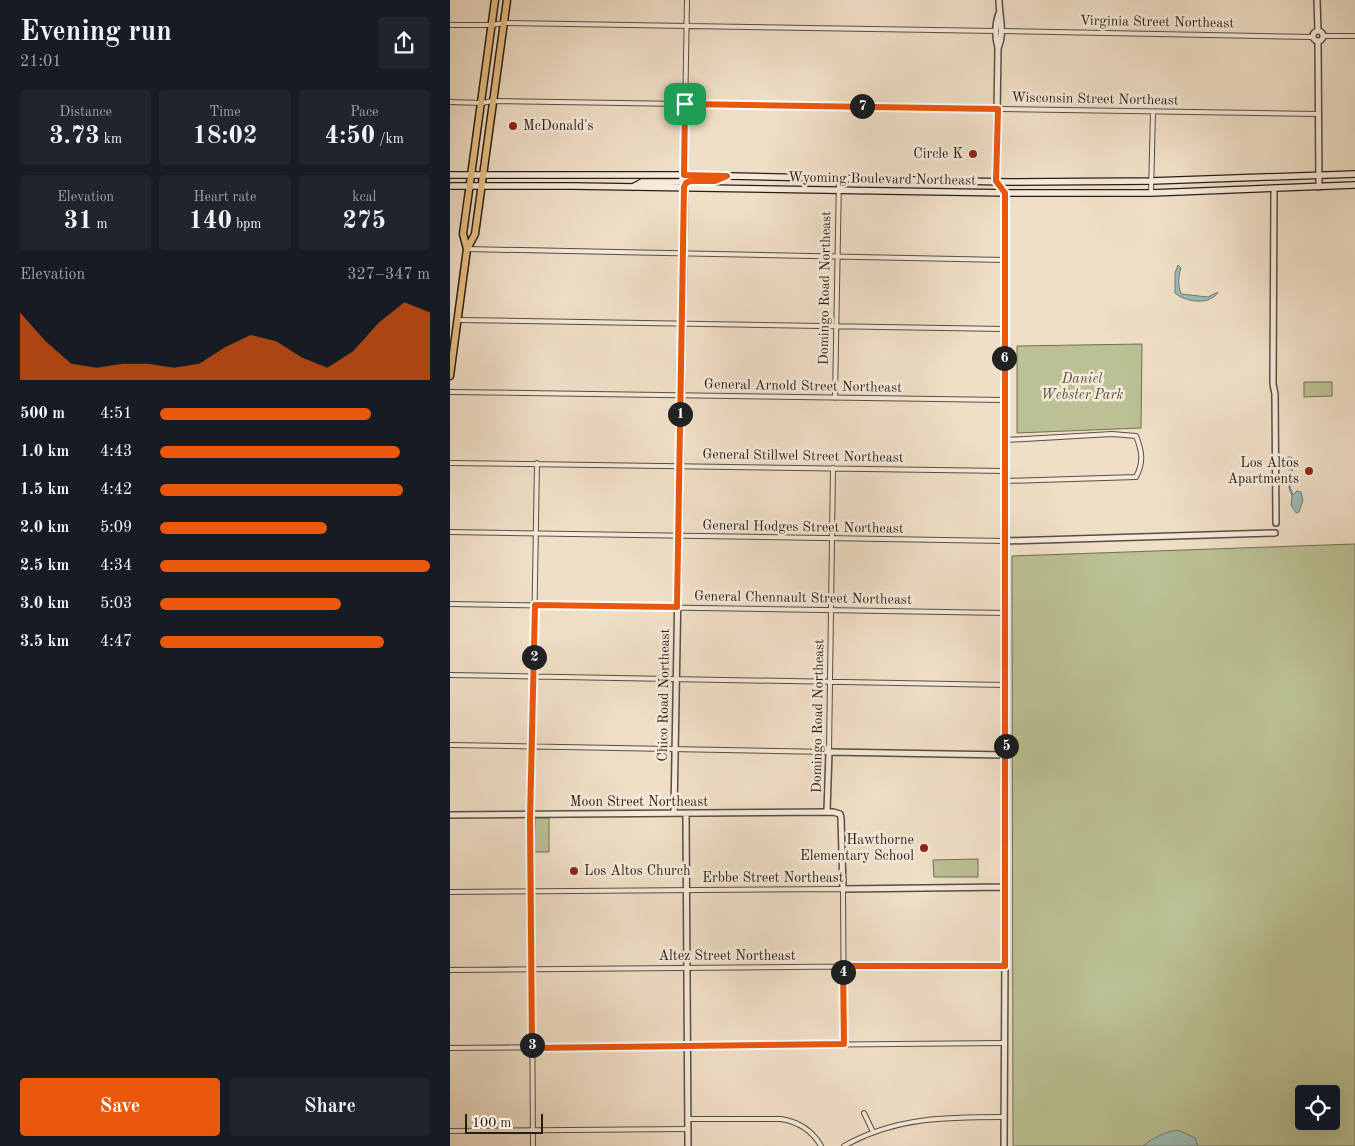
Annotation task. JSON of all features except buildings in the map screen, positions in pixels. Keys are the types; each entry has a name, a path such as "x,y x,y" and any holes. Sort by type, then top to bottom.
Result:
{"main road":[{"path":"467,249 462,234 482,103 495,0"},
{"path":"450,376 467,249 475,234 484,175 506,0"},
{"name":"Wyoming Boulevard Northeast","path":"450,175 684,175 839,179 1151,181 1355,174"},
{"path":"633,187 642,182 680,182 684,175"},
{"path":"684,187 690,181 715,181 727,176"},
{"name":"Wyoming Boulevard Northeast","path":"450,186 1151,193 1355,185"}],"street":[{"path":"684,175 687,0"},
{"path":"999,0 999,13 996,20 999,31 996,181 1005,193 1006,888 1004,1146"},
{"path":"1317,0 1318,31 1323,36 1355,36"},
{"name":"Virginia Street Northeast","path":"450,25 492,25 504,23 687,25 1312,36"},
{"path":"1318,31 1312,36 1313,40 1318,42"},
{"path":"1319,187 1318,42 1323,36"},
{"name":"Wisconsin Street Northeast","path":"450,102 482,103 493,101 1318,114"},
{"path":"1151,193 1153,112"},
{"name":"Domingo Road Northeast","path":"835,398 839,179"},
{"name":"Chico Road Northeast","path":"674,813 684,187"},
{"path":"1274,189 1273,384 1275,394 1276,523"},
{"path":"467,249 1005,260"},
{"path":"458,320 1004,329"},
{"name":"General Arnold Street Northeast","path":"450,392 1005,400"},
{"path":"1005,440 1112,434 1136,436 1142,451 1141,467 1136,476 1005,481"},
{"name":"General Stillwel Street Northeast","path":"450,463 1005,471"},
{"path":"533,1146 531,814 537,463"},
{"name":"Domingo Road Northeast","path":"833,468 827,812 838,813 841,818 844,1044"},
{"name":"General Hodges Street Northeast","path":"450,532 832,540 1005,541"},
{"path":"1005,541 1275,533"},
{"name":"General Chennault Street Northeast","path":"450,604 1006,613"},
{"path":"450,675 1006,685"},
{"path":"450,745 1006,755"},
{"name":"Moon Street Northeast","path":"450,815 827,812"},
{"path":"686,814 688,1146"},
{"name":"Erbbe Street Northeast","path":"450,892 1006,888"},
{"name":"Altez Street Northeast","path":"450,970 1005,966"},
{"path":"450,1048 1004,1043"},
{"path":"864,1113 873,1132"},
{"path":"844,1146 873,1132 931,1118 1004,1117"},
{"path":"688,1119 789,1120 804,1127 818,1140 821,1146"},
{"path":"450,1131 688,1129"}],"green space":[{"name":"Daniel Webster Park","path":"1142,344 1141,428 1017,433 1017,346"},
{"path":"1304,382 1332,382 1332,396 1304,397"},
{"path":"1355,544 1355,1146 1013,1146 1012,556"},
{"path":"535,818 549,818 549,852 534,852"},
{"path":"978,859 978,877 934,877 933,860"}],"water":[{"path":"1178,265 1181,268 1179,287 1181,294 1208,297 1218,292 1204,301 1185,299 1179,296 1175,293 1175,273"},
{"path":"1288,457 1291,457 1293,460 1297,458 1298,462 1293,465 1290,487 1293,495 1297,491 1301,492 1303,500 1299,512 1296,513 1291,505 1292,496 1287,477 1291,465 1290,461 1287,461"},
{"path":"1178,1130 1195,1138 1198,1146 1143,1146 1160,1135"}],"place":[{"name":"McDonald's","path":"513,126"},
{"name":"Circle K","path":"973,154"},
{"name":"Los Altos Apartments","path":"1309,471"},
{"name":"Hawthorne Elementary School","path":"924,848"},
{"name":"Los Altos Church","path":"574,871"}],"route":[{"path":"685,104 998,109 996,181 1005,193 1005,966 843,966 844,1044 532,1048 530,819 535,605 677,607 684,187 690,181 715,181 727,176 684,175 685,104"}]}
